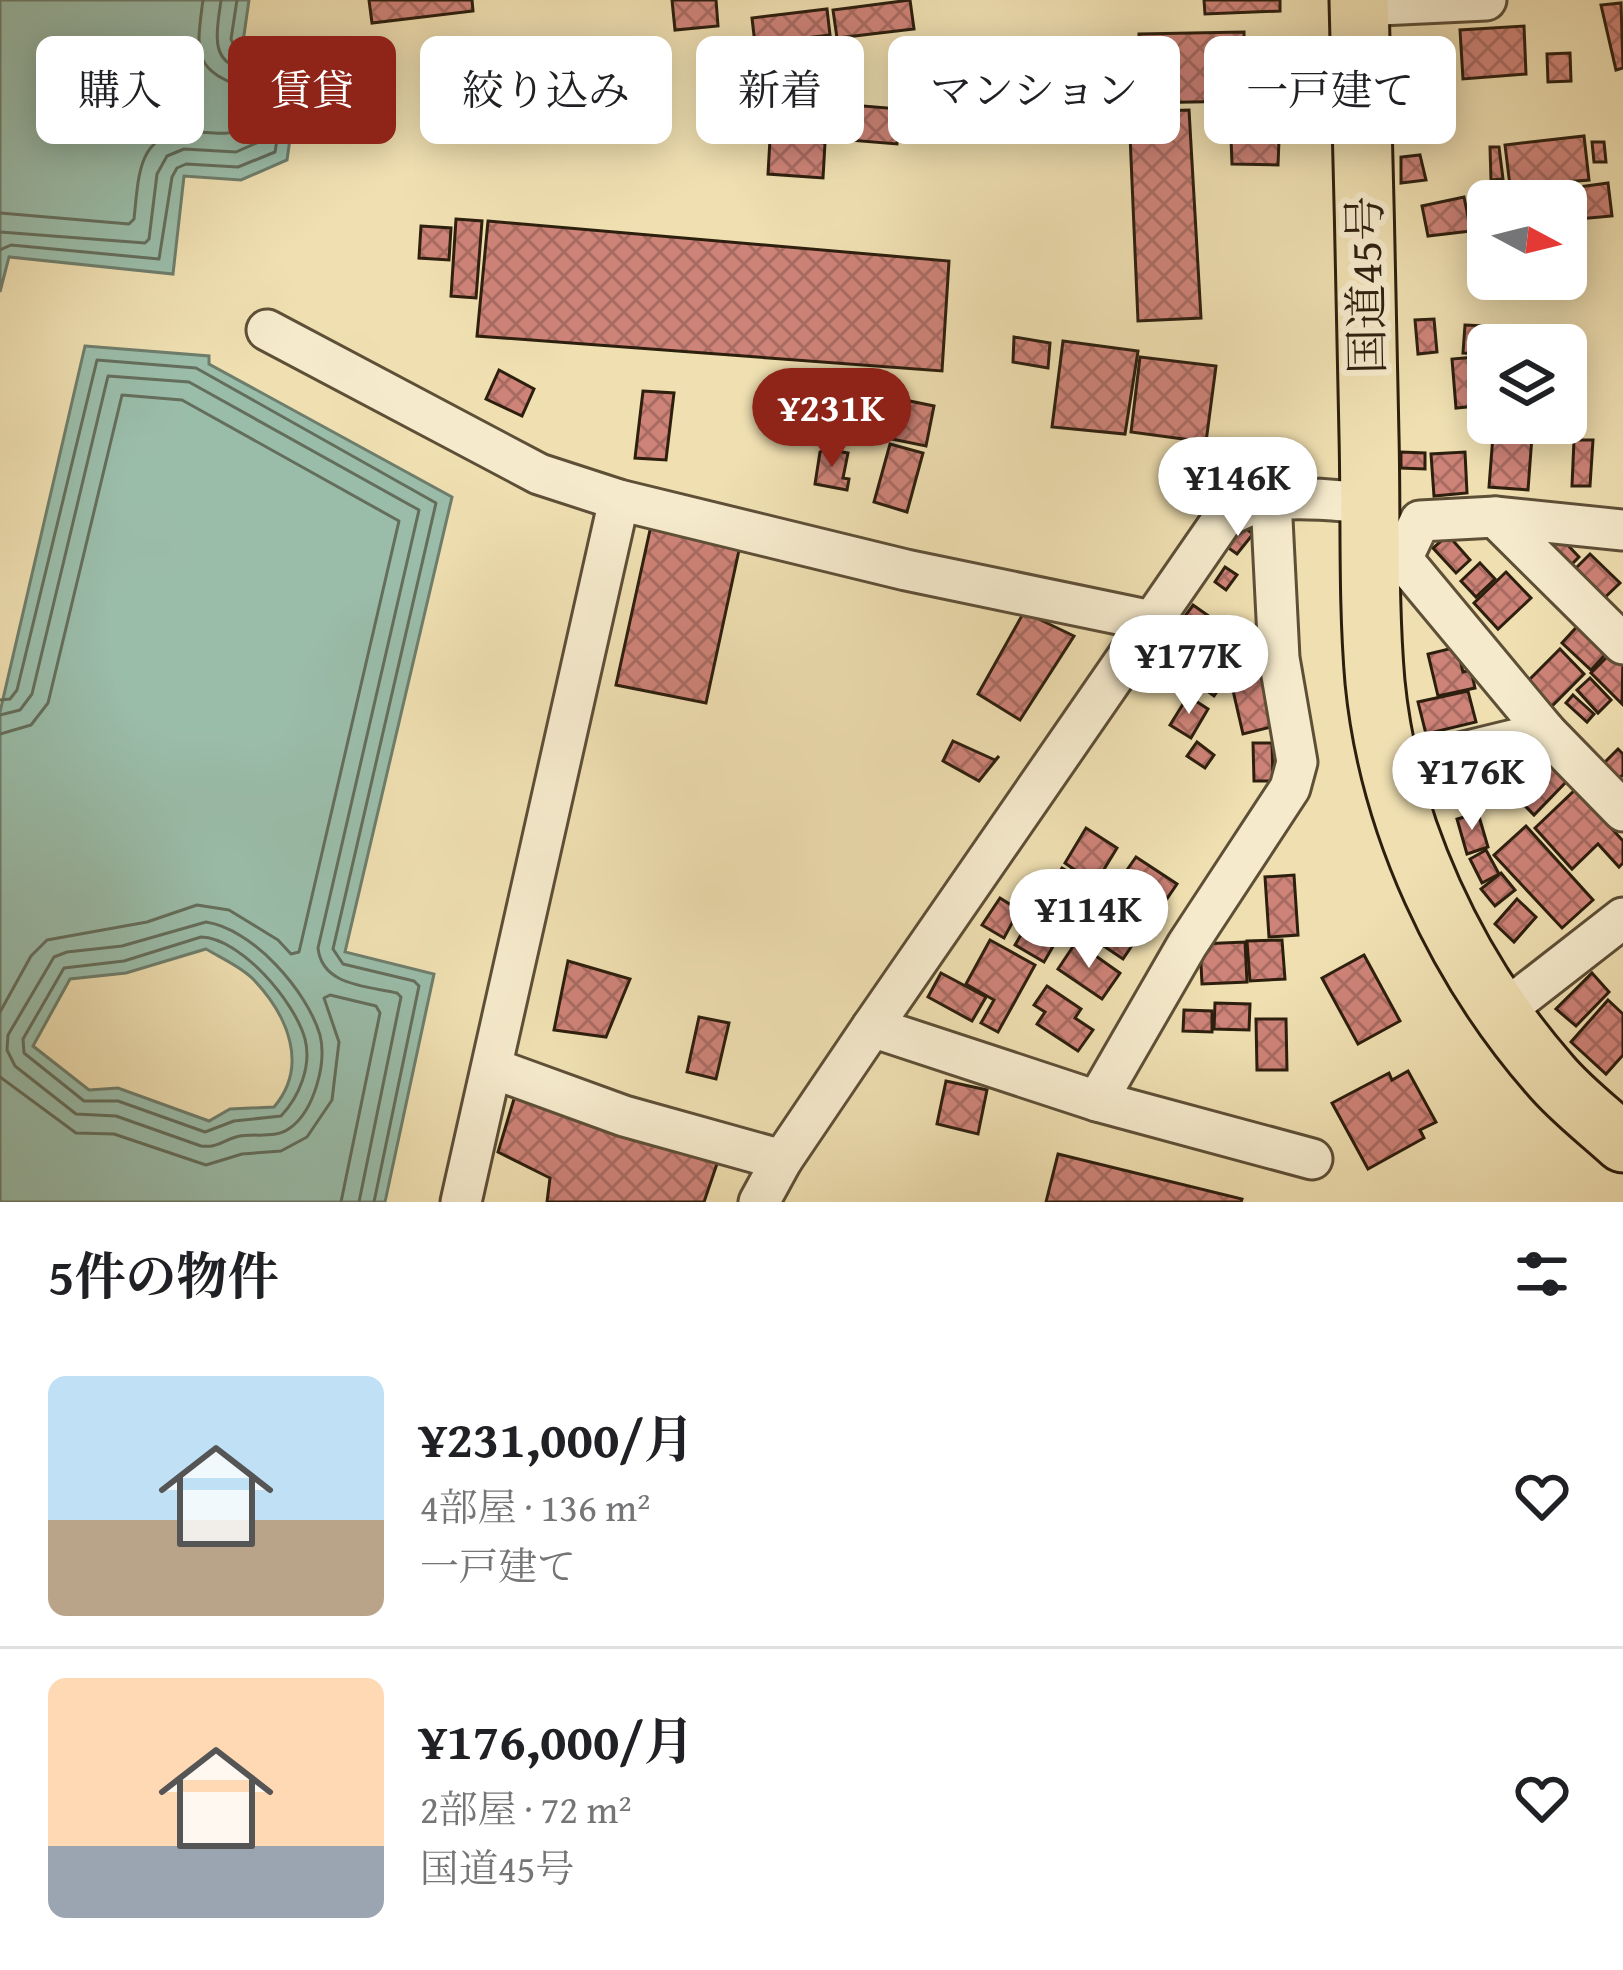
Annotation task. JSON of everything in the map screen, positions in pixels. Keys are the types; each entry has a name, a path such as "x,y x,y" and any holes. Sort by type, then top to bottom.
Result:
{"highway":[{"name":"国道45号","path":"1359,3 1370,502 1386,559 1376,683 1390,770 1420,859 1456,941 1551,1077 1623,1143"}],"street":[{"path":"1359,3 1486,0"},
{"path":"267,330 538,474 619,500 906,570 1152,621"},
{"path":"1097,1101 1187,945 1291,788 1297,762 1279,658 1270,499"},
{"path":"759,1202 872,1027 1222,520 1238,508 1270,499 1370,502"},
{"path":"461,1202 619,500"},
{"path":"1496,517 1623,644"},
{"path":"1622,806 1546,732 1386,559 1420,521 1496,517 1623,530"},
{"path":"1390,770 1546,732"},
{"path":"1502,1013 1623,918"},
{"path":"872,1027 1097,1101 1312,1159"},
{"path":"492,1068 624,1116 782,1160"}],"water":[{"path":"0,0 249,0 244,36 228,36 228,144 289,144 287,160 241,180 184,176 173,274 9,257 0,292"},
{"path":"85,346 209,356 209,364 452,497 345,952 434,974 385,1202 0,1202 0,712","holes":["206,949 254,980 284,1025 292,1058 290,1075 274,1107 230,1109 209,1121 118,1088 89,1090 33,1046 70,979 126,973"]}],"building":[{"path":"369,0 472,0 473,11 372,23"},
{"path":"672,0 716,0 718,26 675,30"},
{"path":"910,0 914,29 837,36 833,10"},
{"path":"1204,0 1280,0 1280,11 1205,14"},
{"path":"1621,3 1623,68 1616,70 1601,5"},
{"path":"827,9 830,35 754,36 752,18"},
{"path":"1524,26 1526,74 1463,79 1460,30"},
{"path":"1244,32 1244,36 1204,36 1204,102 1180,102 1180,36 1139,34"},
{"path":"1570,53 1571,81 1548,82 1547,54"},
{"path":"864,106 888,108 888,143 864,141"},
{"path":"1180,110 1189,110 1201,318 1138,321 1130,144 1180,144"},
{"path":"1584,136 1589,180 1509,180 1505,145"},
{"path":"1592,142 1604,142 1606,162 1594,162"},
{"path":"770,144 825,144 823,178 768,174"},
{"path":"1231,144 1279,144 1278,165 1232,164"},
{"path":"1490,147 1499,147 1503,179 1491,180"},
{"path":"1420,155 1426,180 1401,183 1401,157"},
{"path":"1608,183 1612,216 1587,218 1587,186"},
{"path":"1464,197 1467,231 1428,236 1422,206"},
{"path":"456,219 482,221 476,298 451,296"},
{"path":"488,221 949,261 942,371 477,336"},
{"path":"421,226 451,228 449,260 419,258"},
{"path":"1434,319 1437,352 1418,354 1415,320"},
{"path":"1014,337 1050,343 1048,368 1013,362"},
{"path":"1063,341 1138,351 1125,434 1052,427"},
{"path":"1140,357 1216,366 1206,442 1131,432"},
{"path":"1467,358 1467,407 1456,408 1452,359"},
{"path":"499,370 534,389 522,416 486,399"},
{"path":"806,378 841,386 833,421 798,413"},
{"path":"851,389 934,406 926,446 843,429"},
{"path":"643,391 674,393 666,460 635,458"},
{"path":"1593,440 1590,486 1572,486 1574,444"},
{"path":"890,444 923,453 907,512 874,502"},
{"path":"1492,444 1531,444 1528,490 1489,487"},
{"path":"820,452 848,453 843,478 849,479 847,490 815,484"},
{"path":"1401,452 1425,453 1425,469 1401,468"},
{"path":"1465,452 1467,493 1434,496 1431,454"},
{"path":"652,521 741,541 706,703 616,685"},
{"path":"1239,523 1253,534 1237,554 1223,544"},
{"path":"1547,534 1555,543 1560,537 1579,557 1559,577 1532,548"},
{"path":"1448,535 1470,560 1456,573 1433,548"},
{"path":"1590,554 1620,583 1598,604 1569,575"},
{"path":"1480,563 1495,579 1476,597 1461,581"},
{"path":"1225,567 1237,575 1226,590 1215,582"},
{"path":"1506,572 1531,598 1498,629 1474,603"},
{"path":"1193,605 1250,645 1214,696 1157,655"},
{"path":"1024,612 1074,636 1020,720 978,694"},
{"path":"1584,619 1613,646 1591,670 1562,643"},
{"path":"1457,647 1463,672 1471,670 1475,688 1438,696 1428,654"},
{"path":"1560,649 1584,674 1551,707 1527,682"},
{"path":"1615,649 1623,657 1622,704 1591,673"},
{"path":"1256,653 1275,726 1243,734 1232,686"},
{"path":"1590,678 1611,700 1598,713 1577,690"},
{"path":"1468,691 1476,722 1426,734 1418,702"},
{"path":"1573,695 1594,714 1587,722 1566,703"},
{"path":"1188,696 1208,709 1191,738 1170,725"},
{"path":"1526,738 1567,781 1534,815 1492,772"},
{"path":"953,741 995,760 999,756 979,781 943,761"},
{"path":"1197,742 1214,755 1205,768 1187,756"},
{"path":"1253,743 1272,743 1273,781 1254,781"},
{"path":"1618,749 1623,754 1619,778 1604,763"},
{"path":"1576,789 1623,841 1619,867 1598,844 1572,869 1535,828"},
{"path":"1478,813 1488,847 1467,854 1457,819"},
{"path":"1526,826 1593,900 1562,928 1494,855"},
{"path":"1086,828 1117,848 1095,884 1065,863"},
{"path":"1486,850 1499,874 1482,883 1470,859"},
{"path":"1136,857 1177,884 1154,918 1113,890"},
{"path":"1062,868 1090,885 1069,920 1042,902"},
{"path":"1501,873 1515,890 1495,906 1481,889"},
{"path":"1294,875 1298,935 1269,937 1265,877"},
{"path":"1000,898 1019,910 1004,938 982,925"},
{"path":"1517,899 1536,917 1514,942 1495,924"},
{"path":"1093,904 1139,935 1123,959 1077,928"},
{"path":"1038,906 1066,924 1044,962 1015,945"},
{"path":"990,940 1035,965 998,1032 981,1023 994,1000 966,984"},
{"path":"1282,940 1285,979 1250,981 1247,941"},
{"path":"1076,942 1120,973 1102,999 1058,969"},
{"path":"1245,942 1247,982 1202,984 1200,944"},
{"path":"1364,955 1400,1021 1358,1044 1322,978"},
{"path":"568,961 630,979 606,1037 554,1030"},
{"path":"941,973 986,997 972,1021 928,997"},
{"path":"1592,973 1609,992 1576,1026 1556,1009"},
{"path":"1047,986 1081,1009 1075,1018 1093,1030 1078,1051 1037,1024 1045,1012 1034,1005"},
{"path":"1608,1000 1623,1014 1623,1055 1606,1074 1571,1042"},
{"path":"1215,1003 1250,1004 1249,1030 1214,1029"},
{"path":"1184,1010 1212,1011 1212,1032 1183,1031"},
{"path":"699,1017 729,1023 716,1079 687,1072"},
{"path":"1256,1019 1286,1019 1287,1070 1257,1070"},
{"path":"1408,1071 1436,1122 1420,1130 1424,1138 1368,1169 1332,1103 1389,1073 1392,1080"},
{"path":"520,1079 720,1155 704,1202 547,1202 550,1178 498,1152"},
{"path":"946,1081 987,1090 978,1134 937,1124"},
{"path":"1058,1154 1242,1199 1046,1202"}]}
